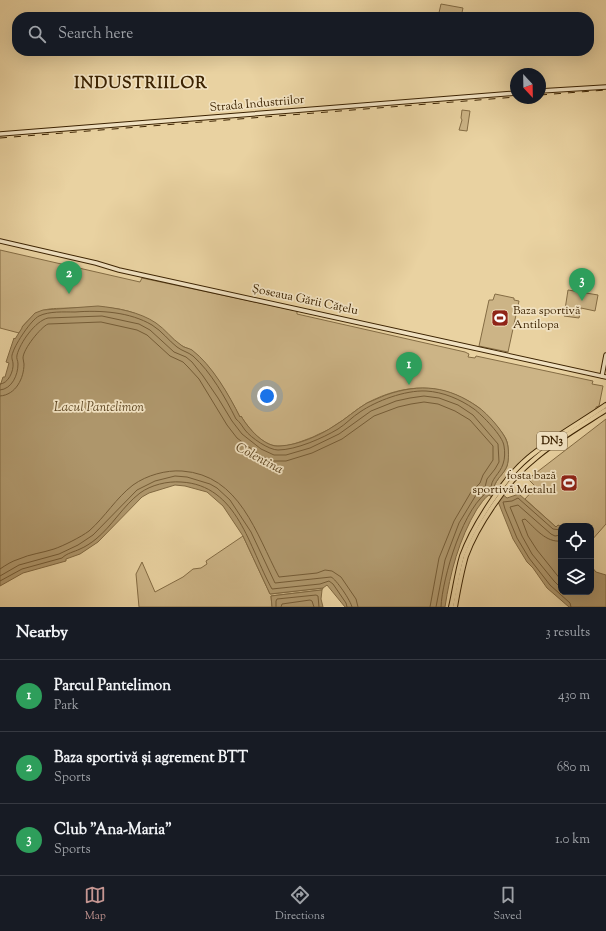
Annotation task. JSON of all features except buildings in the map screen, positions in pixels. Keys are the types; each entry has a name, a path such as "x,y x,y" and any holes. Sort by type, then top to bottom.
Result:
{"main road":[{"path":"546,91 606,86"},
{"name":"Strada Industriilor","path":"0,134 510,93"},
{"name":"Șoseaua Gării Cățelu","path":"0,241 96,263 119,270 604,376"},
{"path":"604,376 606,356"},
{"name":"DN3","path":"451,607 462,556 490,508 520,466 536,452 606,405"},
{"name":"DN3","path":"507,485 538,455 606,410"},
{"name":"DN3","path":"455,607 466,557 481,522"}],"shaded area":[{"path":"441,4 463,8 462,12 439,12"},
{"path":"462,110 470,111 467,131 459,130 462,120"},
{"path":"0,250 140,282 142,278 297,311 297,314 465,352 469,354 468,357 475,358 476,356 593,381 592,384 603,386 599,406 596,407 596,410 536,450 498,491 494,487 496,481 506,469 508,460 508,445 506,439 494,422 478,407 451,393 437,389 409,389 381,396 367,403 329,429 313,437 287,446 272,445 256,436 241,416 240,417 220,383 202,359 193,351 181,345 157,327 134,313 119,309 88,307 50,309 34,315 22,327 23,328 19,333 0,328"},
{"path":"568,290 598,295 595,311 581,308 579,318 564,316"},
{"name":"Baza sportivă Antilopa","path":"495,294 514,298 514,300 519,301 508,352 479,346 489,300 493,300"},
{"name":"fosta bază sportivă Metalul","path":"606,419 606,524 594,538 594,523 558,523 556,527 525,499 536,487 528,479"},
{"path":"243,536 270,594 323,588 322,590 271,596 272,607 139,607 136,574 142,562 155,592 183,577 193,569 201,568 207,564 206,561"}],"water":[{"name":"Lacul Pantelimon","path":"98,306 136,313 150,319 159,325 182,346 192,350 199,356 213,372 240,417 241,416 248,426 263,441 274,446 294,444 315,436 328,430 367,403 399,391 423,388 434,389 445,391 467,400 482,410 490,418 499,428 507,442 507,466 496,481 494,487 507,498 519,494 556,527 558,525 558,595 594,595 594,570 596,572 606,575 606,607 569,607 547,588 527,562 513,539 499,504 489,495 477,509 460,544 445,607 345,607 327,585 323,588 270,594 243,536 223,506 207,492 175,485 149,493 142,497 98,542 80,554 66,559 66,561 23,573 0,586 0,386 3,377 5,377 9,363 6,362 14,338 15,339 22,327 35,313 43,310"},
{"path":"322,590 321,599 323,607 272,607 271,596"}],"railway":[{"path":"546,95 606,90"},
{"path":"0,138 510,97"}],"place":[{"name":"Baza sportivă și agrement BTT","path":"69,294"},
{"name":"Club \"Ana-Maria\"","path":"582,301"},
{"name":"Baza sportivă Antilopa","path":"500,318"},
{"name":"Parcul Pantelimon","path":"409,385"},
{"name":"fosta bază sportivă Metalul","path":"569,483"}],"district":[{"name":"INDUSTRIILOR","path":"141,84"}],"water label":[{"name":"Colentina","path":"259,459"}]}
